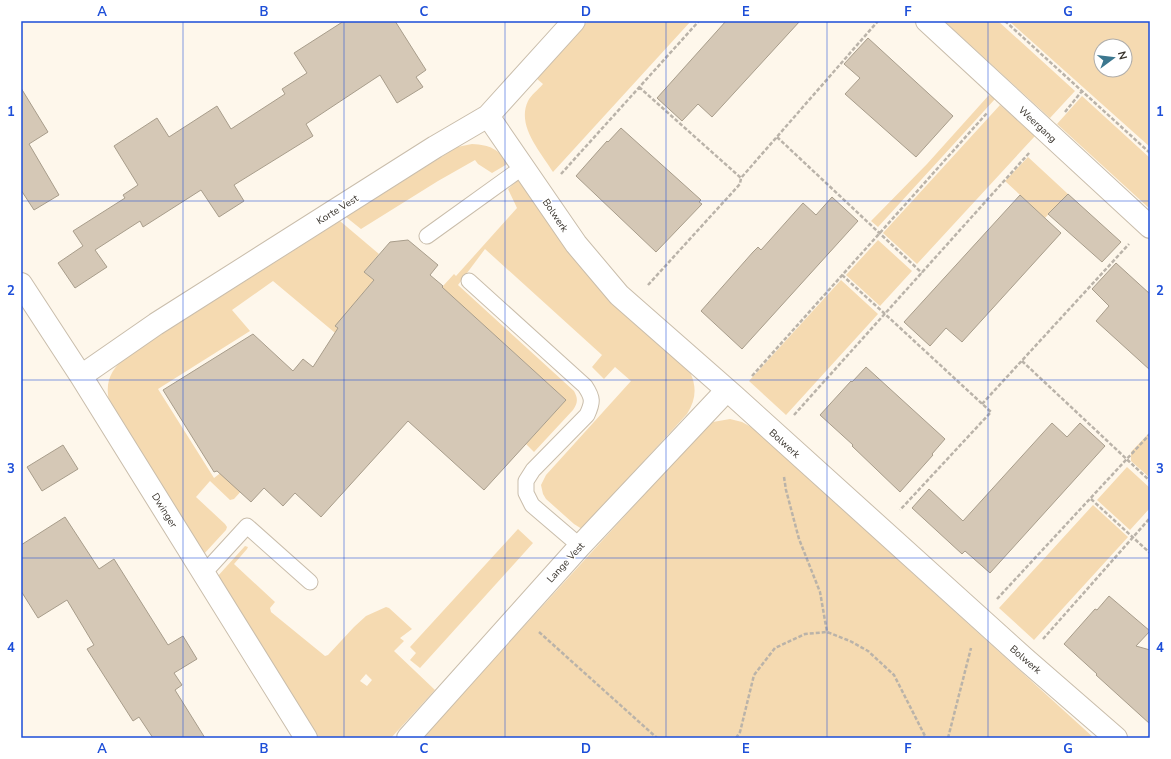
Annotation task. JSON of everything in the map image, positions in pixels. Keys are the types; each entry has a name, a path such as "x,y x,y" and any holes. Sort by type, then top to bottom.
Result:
{"street":[{"name":"Korte Vest","path":"81,376 156,324 488,116 574,21"},
{"name":"Weergang","path":"927,21 1148,226"},
{"name":"Bolwerk","path":"488,116 576,244 620,295 979,618 1116,738"},
{"name":"Dwinger","path":"21,284 81,376 306,738"},
{"name":"Lange Vest","path":"408,738 580,546 730,393"}],"lane":[{"path":"427,236 523,167"},
{"path":"469,281 585,386 590,395 592,405 587,415 533,470 526,481 526,493 532,505 580,546"},
{"path":"204,574 247,526 310,582"}],"path":[{"path":"543,195 698,21"},
{"path":"630,304 740,184 741,178 878,21"},
{"path":"1004,21 1150,152"},
{"path":"639,87 741,178"},
{"path":"776,435 1048,133 1082,91"},
{"path":"730,393 842,276 1004,93"},
{"path":"777,136 922,273"},
{"path":"982,404 1148,226"},
{"path":"842,276 991,412 882,530"},
{"path":"1022,361 1150,481"},
{"path":"948,738 979,618 1150,434"},
{"path":"799,455 786,469 784,479 800,539 820,592 827,632"},
{"path":"1091,499 1150,553"},
{"path":"1025,659 1150,518"},
{"path":"519,614 657,738"},
{"path":"736,738 740,732 754,675 776,648 805,634 827,632 850,641 868,651 894,674 926,738"}],"shaded area":[{"path":"588,21 691,21 553,172 527,129 525,110 529,99 543,84 536,78"},
{"path":"944,21 998,21 1075,91 1050,118"},
{"path":"1009,21 1150,21 1150,147"},
{"path":"989,95 995,99 878,227 871,221 927,164"},
{"path":"1082,96 1150,158 1150,209 1057,124"},
{"path":"1000,105 1035,136 917,264 883,233"},
{"path":"472,144 484,145 497,151 509,163 492,173 478,164 475,160 361,229 346,217 457,147"},
{"path":"1028,157 1068,194 1045,218 1005,181"},
{"path":"521,180 690,372 694,383 694,399 687,414 582,529 574,524 546,499 541,485 546,475 631,381 615,367 604,379 592,367 602,355 485,249 458,285 574,391 577,400 573,410 534,452 526,444 566,400 466,309 389,378 273,281 232,310 250,331 158,389 214,478 223,471 243,489 234,499 230,500 210,481 196,497 227,527 203,555 110,405 108,397 108,384 116,366 127,356 340,221 379,254 364,272 374,280 336,326 379,363 443,286 454,274 456,276 517,208 508,189 517,181"},
{"path":"878,240 912,271 880,306 846,275"},
{"path":"841,280 878,314 786,415 749,381"},
{"path":"730,419 742,422 753,428 1094,738 422,738 705,428 713,422"},
{"path":"1150,432 1150,478 1131,461 1131,452"},
{"path":"1127,467 1150,488 1150,508 1130,530 1097,500"},
{"path":"1093,505 1128,537 1034,640 999,608"},
{"path":"518,529 533,543 420,668 410,660 416,653 410,647"},
{"path":"245,546 248,547 234,564 275,602 270,608 271,612 325,656 328,655 366,616 386,607 389,608 412,629 400,638 404,641 394,651 435,690 391,738 318,738 217,577","holes":["366,674 372,680 367,686 360,681"]}],"building":[{"path":"344,21 395,21 426,70 416,77 423,87 397,103 380,75 306,124 313,136 234,185 244,201 219,217 201,190 143,227 140,221 95,250 107,267 75,288 58,263 83,246 73,231 125,198 123,195 138,185 114,146 157,118 169,137 217,106 231,129 285,94 282,89 307,73 294,53"},
{"path":"726,21 800,21 712,117 698,104 682,121 657,98"},
{"path":"868,38 953,116 916,157 845,94 860,78 844,64"},
{"path":"21,88 48,132 29,144 59,195 34,210 21,190"},
{"path":"621,128 701,200 699,202 702,204 656,252 576,176 607,141 608,142"},
{"path":"1068,194 1121,242 1102,262 1048,214"},
{"path":"1020,195 1061,233 962,342 946,328 930,346 904,322"},
{"path":"832,197 858,221 742,349 701,311 753,252 758,247 761,250 803,203 816,215"},
{"path":"408,240 438,265 430,275 566,400 484,490 408,421 321,517 295,493 283,506 264,488 251,502 217,471 214,472 163,390 253,334 293,371 303,359 313,367 338,328 335,326 374,280 364,272 390,242"},
{"path":"1116,263 1150,294 1150,370 1096,321 1109,306 1092,289"},
{"path":"866,367 945,439 932,454 933,455 900,492 852,446 853,445 820,415"},
{"path":"1052,423 1067,437 1080,423 1105,446 990,573 965,551 962,554 912,508 929,489 963,521"},
{"path":"63,445 78,469 42,491 27,467"},
{"path":"65,517 99,569 114,559 168,645 183,636 197,659 174,673 182,685 175,690 205,738 153,738 139,717 133,721 87,649 94,645 67,600 38,618 21,591 21,545"},
{"path":"1109,596 1150,631 1136,646 1150,650 1150,724 1064,644 1095,609 1097,610"}]}
